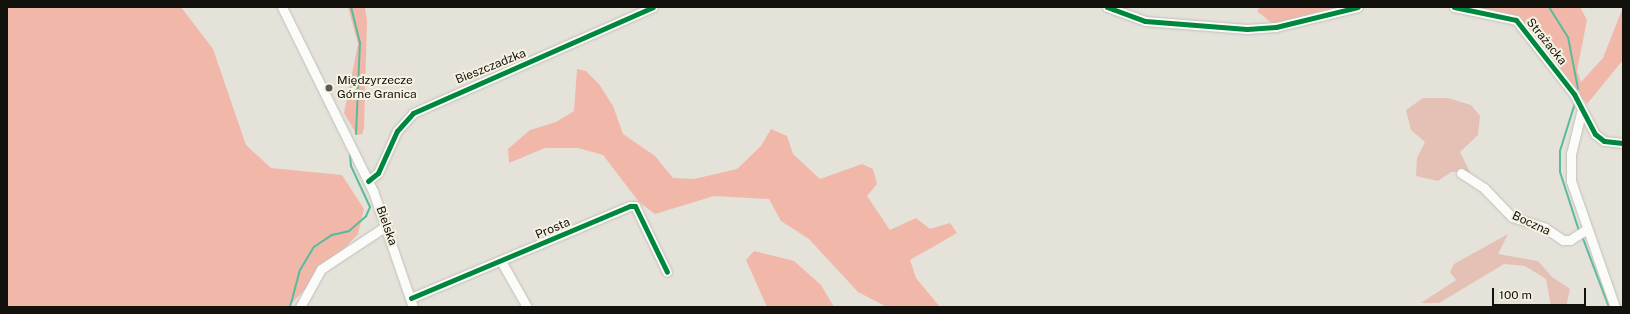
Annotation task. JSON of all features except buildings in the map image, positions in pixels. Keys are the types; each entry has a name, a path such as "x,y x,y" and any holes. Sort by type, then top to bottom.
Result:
{"street":[{"name":"Bielska","path":"282,7 353,147 368,181 386,226 413,307"},
{"name":"Bieszczadzka","path":"368,181 378,173 397,131 413,113 652,7"},
{"path":"1107,7 1145,21 1247,29 1276,27 1358,7"},
{"name":"Strażacka","path":"1454,7 1516,20 1529,33 1582,109 1595,134 1604,141 1623,143"},
{"path":"1582,109 1571,154 1571,181 1583,233 1615,307"},
{"name":"Boczna","path":"1461,173 1484,188 1512,217 1545,228 1563,240 1583,233"},
{"name":"Prosta","path":"411,298 630,206 634,206 667,272"},
{"path":"300,307 321,269 386,226"},
{"path":"501,261 527,307"}],"shaded area":[{"path":"7,7 181,7 213,49 246,145 271,168 342,175 364,209 358,234 288,307 7,307"},
{"path":"348,7 365,7 367,21 364,128 362,134 357,135 344,113 358,44"},
{"path":"1260,7 1337,7 1273,24 1257,11"},
{"path":"1462,7 1580,7 1587,20 1577,71 1581,82 1603,58 1623,7 1623,60 1587,104 1517,18"},
{"path":"577,69 586,71 599,84 613,106 623,134 655,156 673,178 694,179 737,169 761,146 771,129 787,136 793,154 820,179 862,164 873,169 877,184 867,196 890,230 916,218 930,229 950,223 957,233 910,260 916,278 940,307 887,307 858,292 809,239 781,221 769,199 714,196 655,214 639,202 603,155 578,148 545,148 509,163 508,149 530,130 556,122 574,111"},
{"path":"1423,98 1448,98 1471,105 1480,116 1478,135 1460,152 1470,172 1451,172 1438,181 1416,176 1417,158 1425,142 1411,130 1406,110"},
{"path":"1508,234 1498,254 1538,261 1552,277 1570,289 1566,307 1551,307 1546,279 1525,266 1504,264 1439,303 1421,303 1456,280 1450,272 1454,264"},
{"path":"754,251 794,261 821,285 834,307 767,307 746,260"}],"waterway":[{"path":"351,7 360,42 356,134"},
{"path":"1549,7 1568,37 1578,89"},
{"path":"1575,103 1560,151 1560,172 1579,231"},
{"path":"290,307 300,270 314,247 332,235 349,231 366,216 370,207 351,166 350,154"},
{"path":"1582,236 1609,307"}],"cycle path":[{"path":"368,181 378,173 397,131 413,113 653,7"},
{"path":"1107,7 1145,21 1247,29 1276,27 1358,7"},
{"path":"1454,7 1516,20 1574,94 1595,134 1604,141 1623,143"},
{"path":"411,298 630,206 635,206 667,272"}],"place":[{"name":"Międzyrzecze Górne Granica","path":"329,88"}]}
